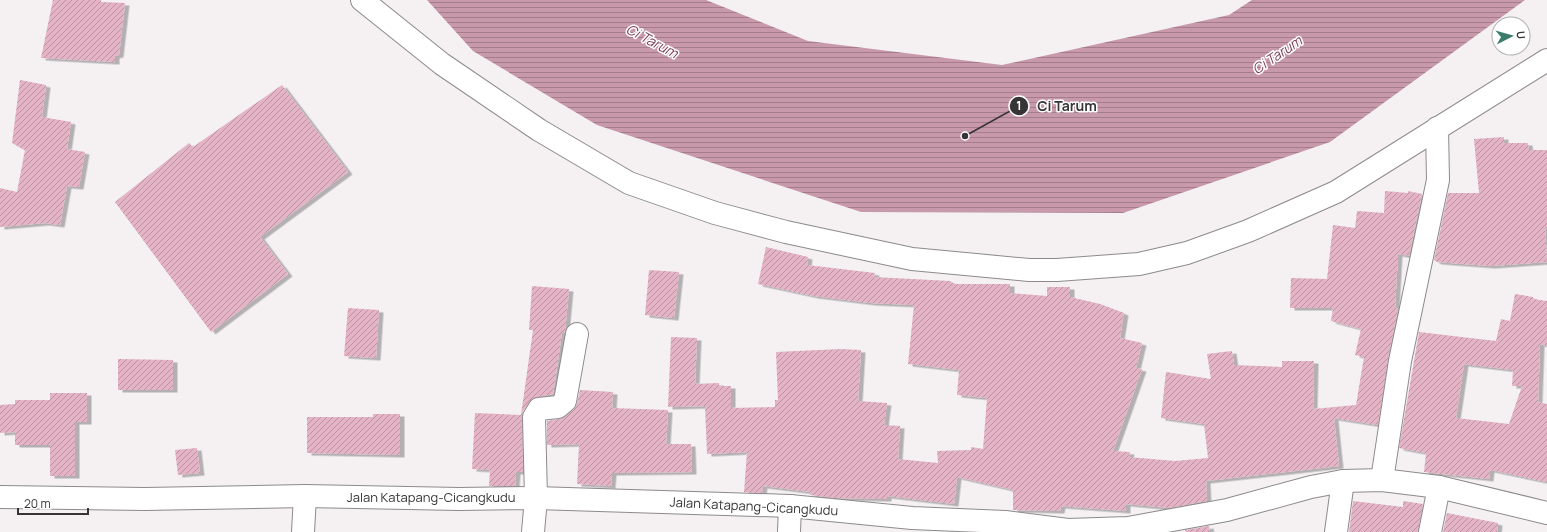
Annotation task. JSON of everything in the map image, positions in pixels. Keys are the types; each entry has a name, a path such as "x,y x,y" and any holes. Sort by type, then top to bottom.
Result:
{"street":[{"path":"362,0 442,64 539,130 629,183 715,213 786,232 912,259 1007,268 1057,270 1139,264 1187,253 1248,232 1336,192 1547,60"},
{"path":"1382,480 1400,361 1438,180 1437,128"},
{"path":"533,532 536,498 534,417 539,409 558,407 565,401 577,334"},
{"name":"Jalan Katapang-Cicangkudu","path":"0,497 145,499 305,496 459,499 536,498 790,506 911,525 1005,522 1068,530 1165,527 1279,494 1343,481 1382,480 1438,487 1547,513"},
{"path":"1336,532 1343,481"},
{"path":"1430,532 1438,487"},
{"path":"303,532 305,496"},
{"path":"789,532 790,506"}],"water":[{"path":"427,0 706,0 808,41 1002,65 1229,15 1252,0 1525,0 1503,16 1491,16 1491,25 1330,142 1123,213 861,212 597,125 473,51"}],"building":[{"path":"53,0 101,0 101,2 125,3 119,55 115,56 115,62 41,58"},
{"path":"20,80 46,85 42,117 71,122 67,149 85,152 79,187 67,186 60,225 45,223 0,227 0,188 17,192 25,150 12,143"},
{"path":"282,85 348,172 260,237 288,274 211,332 115,202 189,143 193,147"},
{"path":"1504,137 1504,143 1528,143 1529,150 1547,150 1547,227 1545,227 1547,262 1491,266 1437,262 1434,260 1448,193 1479,193 1474,139"},
{"path":"1385,191 1408,193 1408,191 1422,194 1409,256 1398,254 1395,308 1398,309 1388,359 1378,425 1334,418 1339,466 1206,481 1207,501 1169,508 1126,504 1126,511 1061,506 1060,511 1013,510 1013,490 957,477 954,504 887,496 887,499 836,498 810,495 811,492 763,486 762,493 744,492 747,452 707,454 705,406 668,407 671,337 697,338 695,384 719,383 719,386 731,386 731,408 775,407 775,400 778,400 776,352 841,349 861,350 858,401 887,403 884,425 900,426 898,459 938,463 937,451 971,450 971,447 983,449 987,398 957,395 959,370 908,364 914,305 871,303 814,296 758,284 766,247 808,257 807,265 875,273 874,277 950,281 955,284 1010,284 1010,293 1047,296 1047,287 1070,287 1070,297 1100,304 1124,313 1120,338 1142,343 1136,368 1142,369 1113,451 1130,452 1129,457 1175,461 1208,458 1204,424 1161,418 1166,372 1211,379 1207,354 1232,351 1234,365 1282,367 1282,361 1314,361 1313,409 1356,405 1364,357 1355,355 1361,329 1331,321 1333,308 1290,308 1291,278 1327,279 1333,225 1355,228 1357,211 1384,213"},
{"path":"649,270 679,272 674,318 645,315"},
{"path":"532,286 569,289 565,331 562,333 553,394 533,398 523,411 523,472 516,472 515,486 489,486 490,470 472,469 475,413 521,415 533,330 529,330"},
{"path":"1515,294 1547,301 1547,346 1540,344 1538,402 1547,404 1547,482 1490,470 1489,479 1424,472 1426,453 1399,448 1419,332 1496,341 1501,319 1510,321","holes":["1464,364 1513,370 1512,386 1522,386 1509,424 1456,418"]},
{"path":"348,308 379,310 376,358 344,356"},
{"path":"118,359 173,360 173,390 118,390"},
{"path":"580,390 613,392 612,408 668,410 666,444 691,444 692,472 612,473 611,486 577,484 579,444 547,445 547,421 560,419 573,410 577,403"},
{"path":"50,393 87,393 87,422 75,422 75,476 50,476 50,445 15,445 15,432 0,433 0,405 15,404 15,400 50,400"},
{"path":"373,414 400,414 400,455 307,453 307,417 373,417"},
{"path":"197,448 200,473 178,475 175,450"},
{"path":"1353,501 1403,507 1403,501 1423,504 1418,532 1349,532"},
{"path":"1447,513 1498,523 1497,532 1443,532"},
{"path":"1209,526 1210,532 1186,532 1185,530"}],"place":[{"name":"Ci Tarum","path":"965,136"}]}
